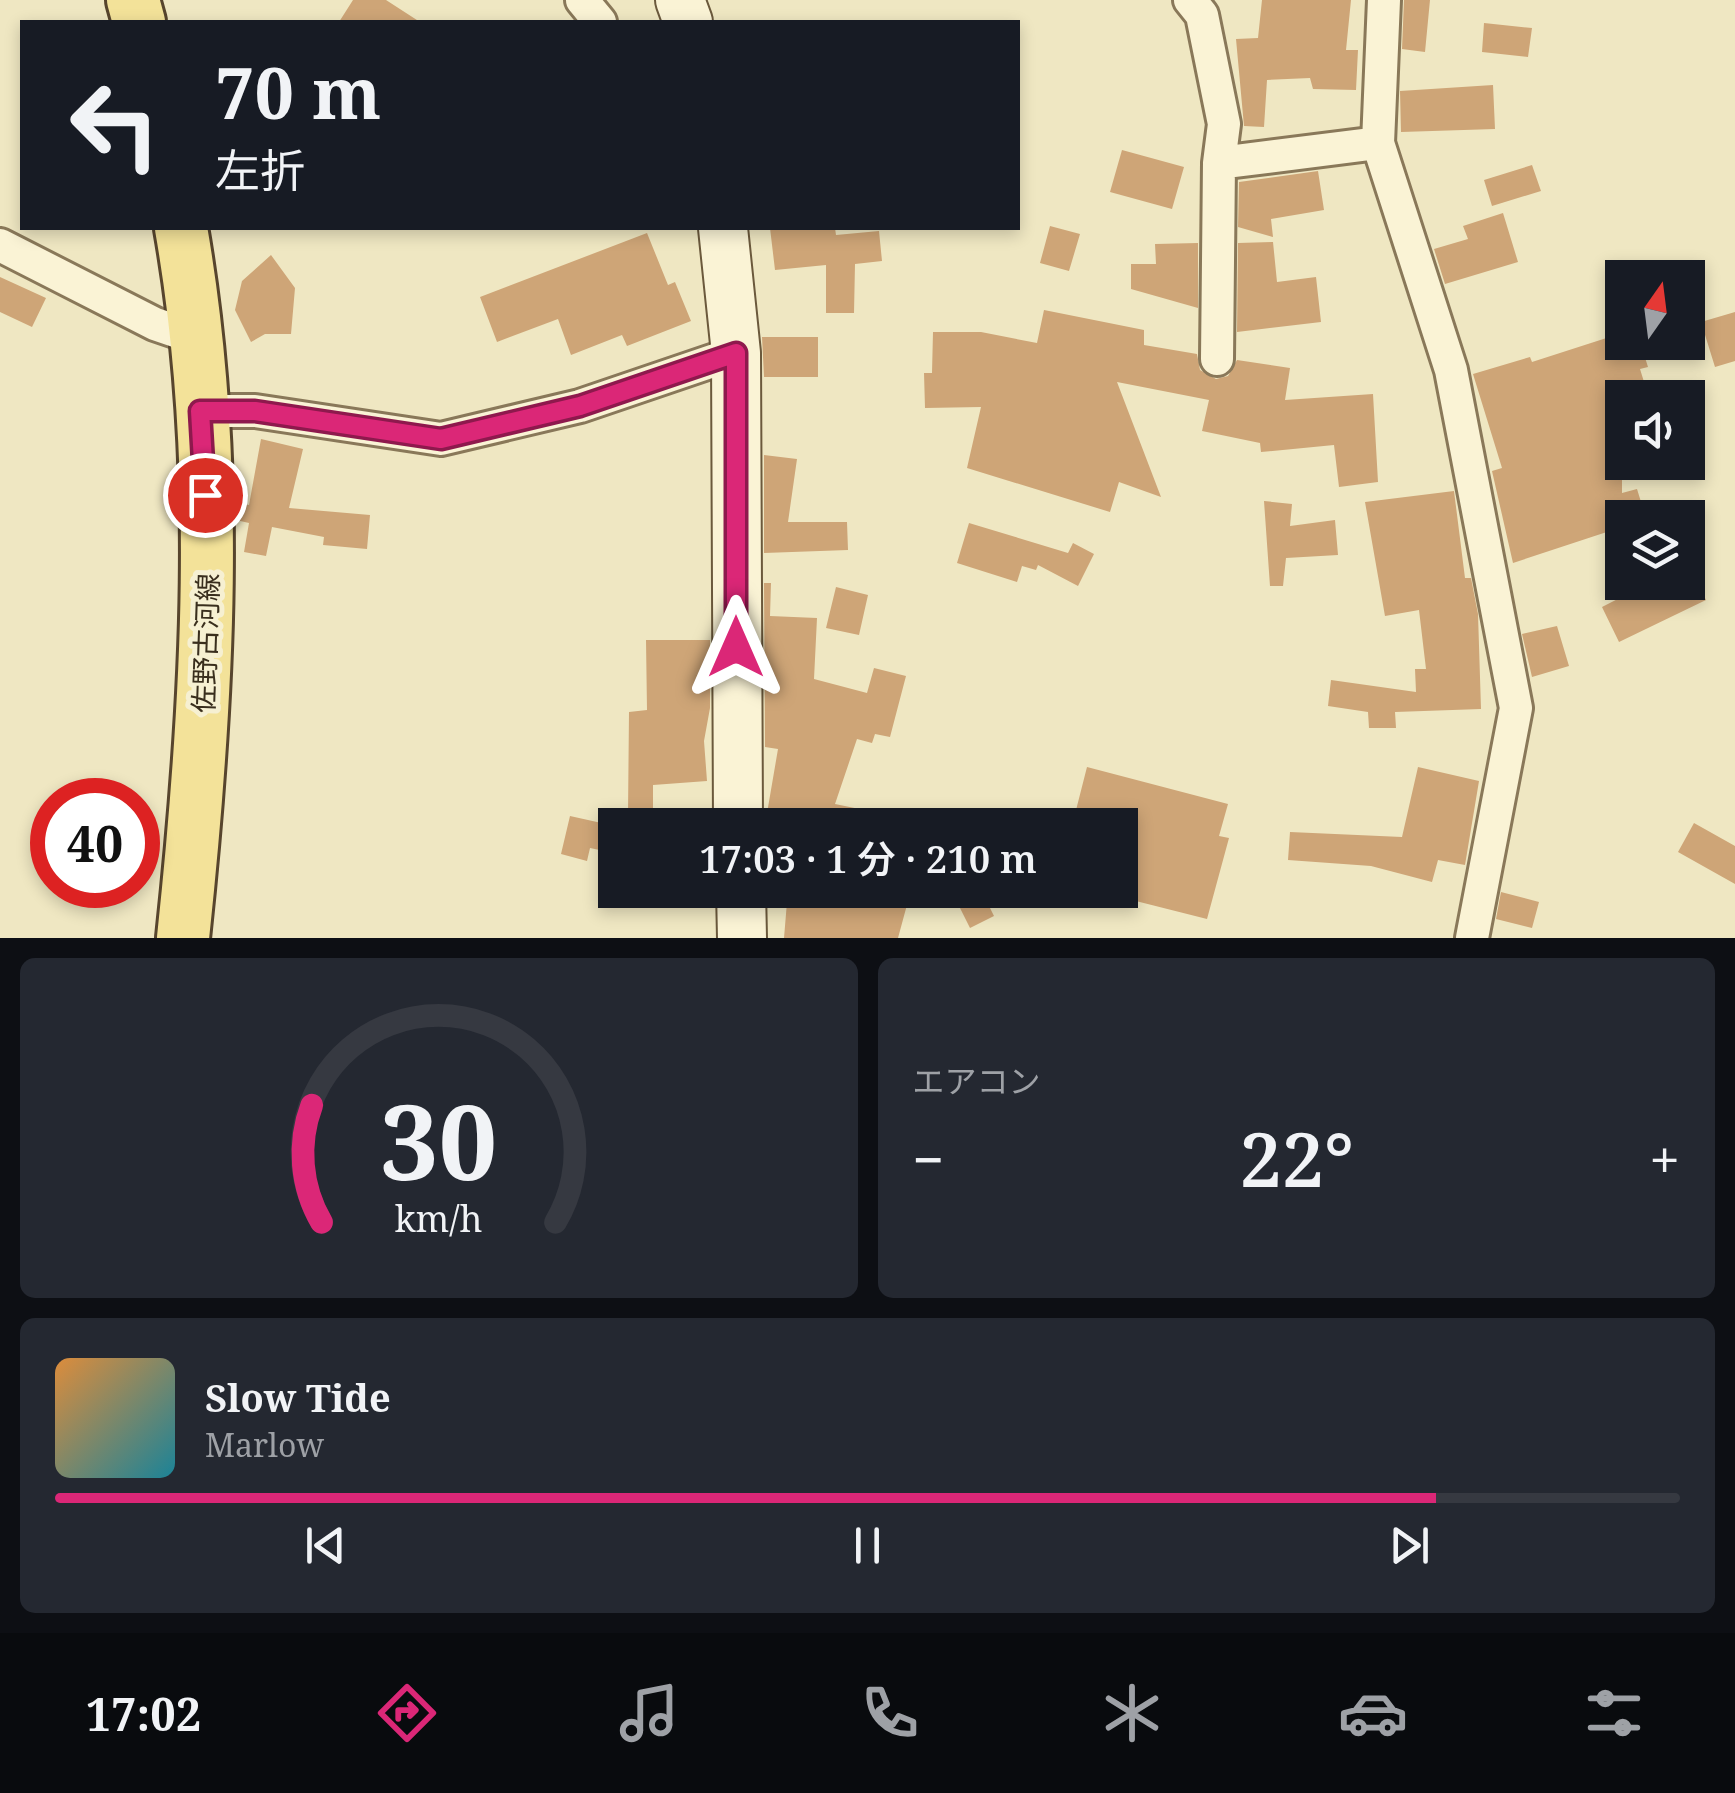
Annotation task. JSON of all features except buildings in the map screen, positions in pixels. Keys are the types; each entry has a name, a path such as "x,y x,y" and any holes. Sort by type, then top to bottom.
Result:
{"main road":[{"name":"佐野古河線","path":"181,230 196,338 208,565 205,690 183,938"}],"street":[{"path":"582,0 598,20"},
{"path":"1190,0 1202,15 1224,124 1219,163 1216,360"},
{"path":"1384,0 1378,144 1451,370 1516,708 1472,938"},
{"path":"1219,163 1378,144"},
{"path":"723,230 736,353 738,808"},
{"path":"0,245 155,324 196,338"},
{"path":"200,411 255,411 441,439 580,406 736,353"},
{"path":"741,908 742,938"}],"route":[{"path":"205,495 200,411 255,411 441,439 580,406 736,353 736,647"}]}
